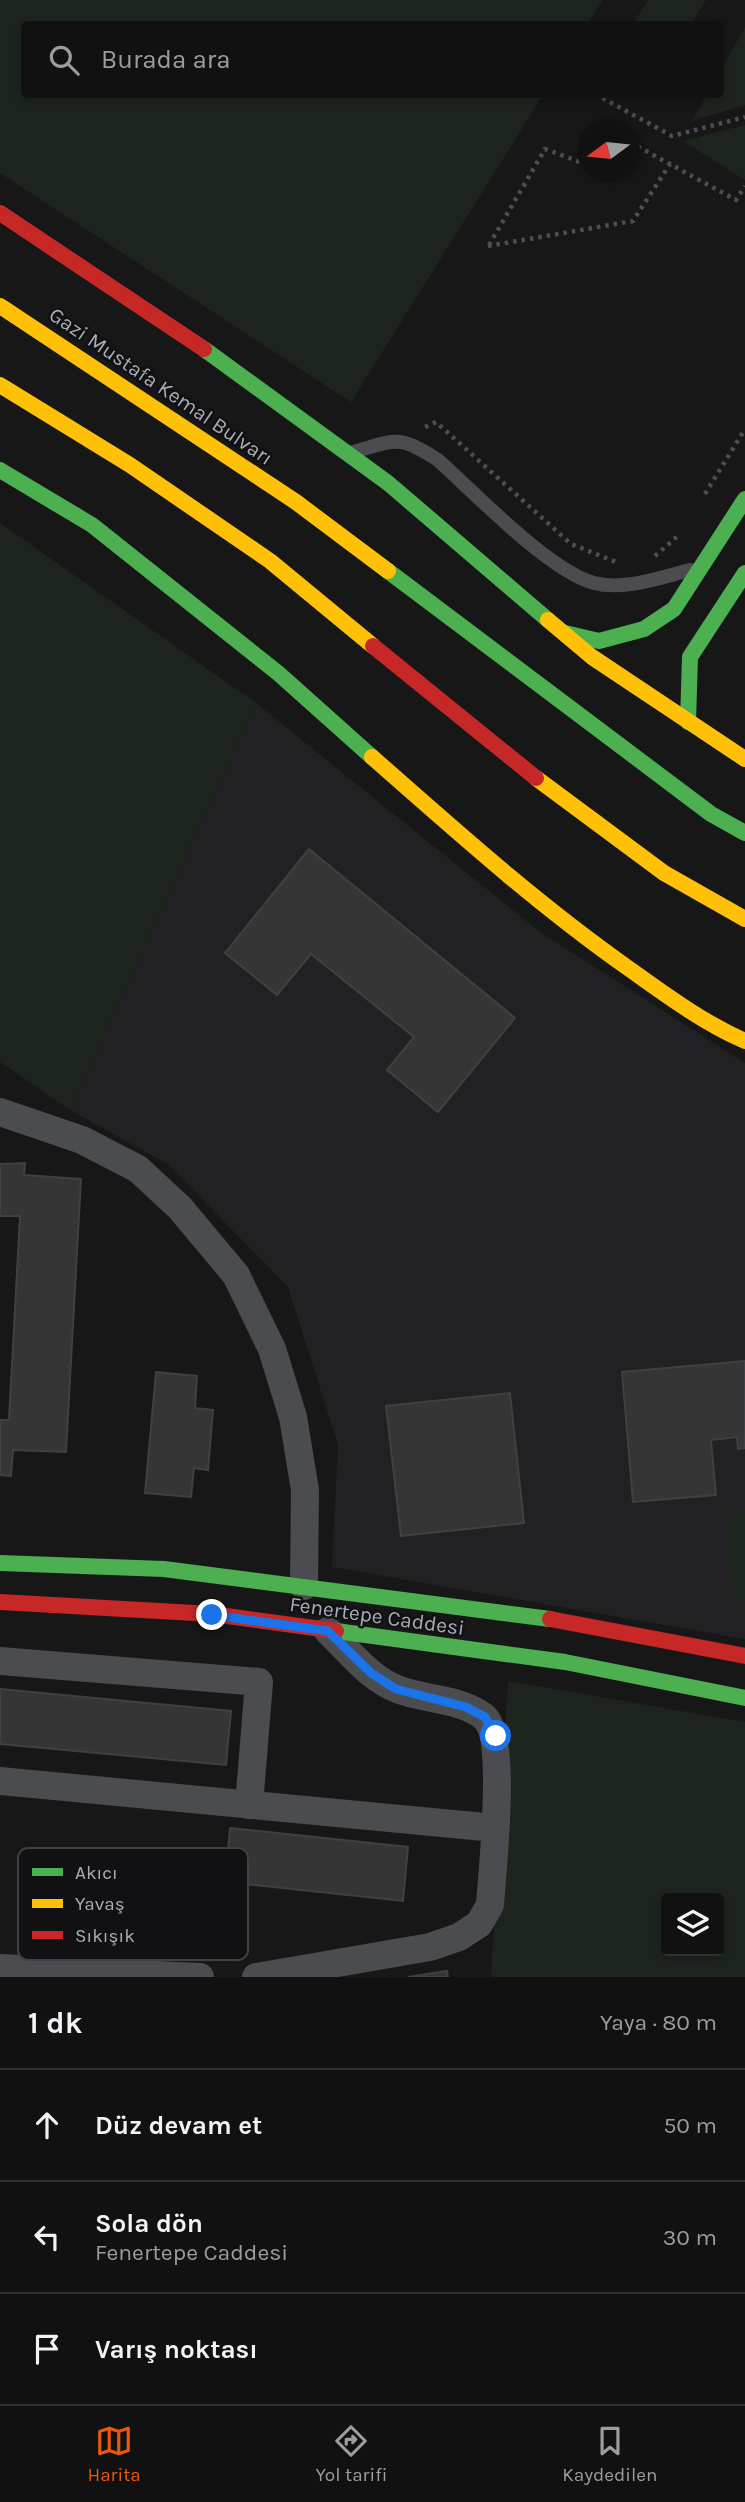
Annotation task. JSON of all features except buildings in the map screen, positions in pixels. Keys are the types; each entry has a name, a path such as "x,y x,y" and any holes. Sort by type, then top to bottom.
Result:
{"main road":[{"path":"0,214 167,322 388,483 592,657 745,759"},
{"name":"Gazi Mustafa Kemal Bulvarı","path":"0,306 27,321 296,502 711,814 745,833"},
{"path":"0,385 131,465 270,561 507,756 664,873 745,919"},
{"path":"0,470 92,525 267,664 505,874 593,944 705,1023 745,1041"},
{"path":"565,633 599,641 644,629 674,609 745,499"},
{"path":"688,722 690,657 745,573"},
{"name":"Fenertepe Caddesi","path":"0,1563 164,1569 304,1587 570,1642 745,1698"},
{"name":"Fenertepe Caddesi","path":"0,1602 212,1615 328,1631 570,1642 745,1656"}],"street":[{"path":"0,1112 82,1140 138,1169 180,1208 236,1275 272,1349 293,1417 305,1490 304,1587"},
{"path":"257,1977 430,1948 459,1937 479,1924 490,1905 495,1828 496,1736 485,1717 466,1707 396,1689 371,1673 328,1631"},
{"path":"0,1661 260,1682 249,1805"},
{"path":"0,1781 495,1828"},
{"path":"0,1968 200,1977"}],"lane":[{"path":"348,454 399,439 438,460 556,566 595,584 632,584 701,567"}],"path":[{"path":"602,98 672,136 743,117 745,125"},
{"path":"640,148 736,200 745,186"},
{"path":"577,161 545,149 488,246 633,221 670,164"},
{"path":"399,439 436,422 571,544 615,562 627,561"},
{"path":"698,505 745,429"},
{"path":"651,559 679,536 685,525"}],"shaded area":[{"path":"0,0 603,0 589,21 21,21 21,98 541,98 351,402 0,173"},
{"path":"648,0 706,0 693,21 635,21"},
{"path":"745,27 745,105 692,121 705,98 724,98 724,65"},
{"path":"745,125 745,180 683,141"},
{"path":"0,523 256,703 70,1110 0,1062"},
{"path":"256,703 540,932 745,1063 745,1639 332,1567 338,1445 288,1287 169,1165 70,1110"},
{"path":"745,1512 745,1600 733,1601 725,1514"},
{"path":"508,1681 745,1722 745,1977 491,1977"}],"traffic: fast":[{"path":"204,349 388,483 548,620"},
{"path":"0,470 92,525 278,673 372,757"},
{"path":"565,633 599,641 644,629 674,609 745,499"},
{"path":"388,571 711,814 745,833"},
{"path":"688,722 690,657 745,573"},
{"path":"0,1563 164,1569 550,1619"},
{"path":"336,1631 565,1662 745,1698"}],"traffic: slow":[{"path":"0,306 296,502 388,571"},
{"path":"0,385 130,465 270,561 373,646"},
{"path":"548,620 592,657 745,759"},
{"path":"372,757 497,866 594,944 685,1008 745,1041"},
{"path":"536,778 664,873 745,919"}],"traffic: jam":[{"path":"0,213 204,349"},
{"path":"373,646 536,778"},
{"path":"0,1602 212,1614 336,1631"},
{"path":"550,1619 745,1656"}],"route":[{"path":"212,1615 328,1631 371,1673 396,1689 466,1707 485,1717 496,1736"}]}
